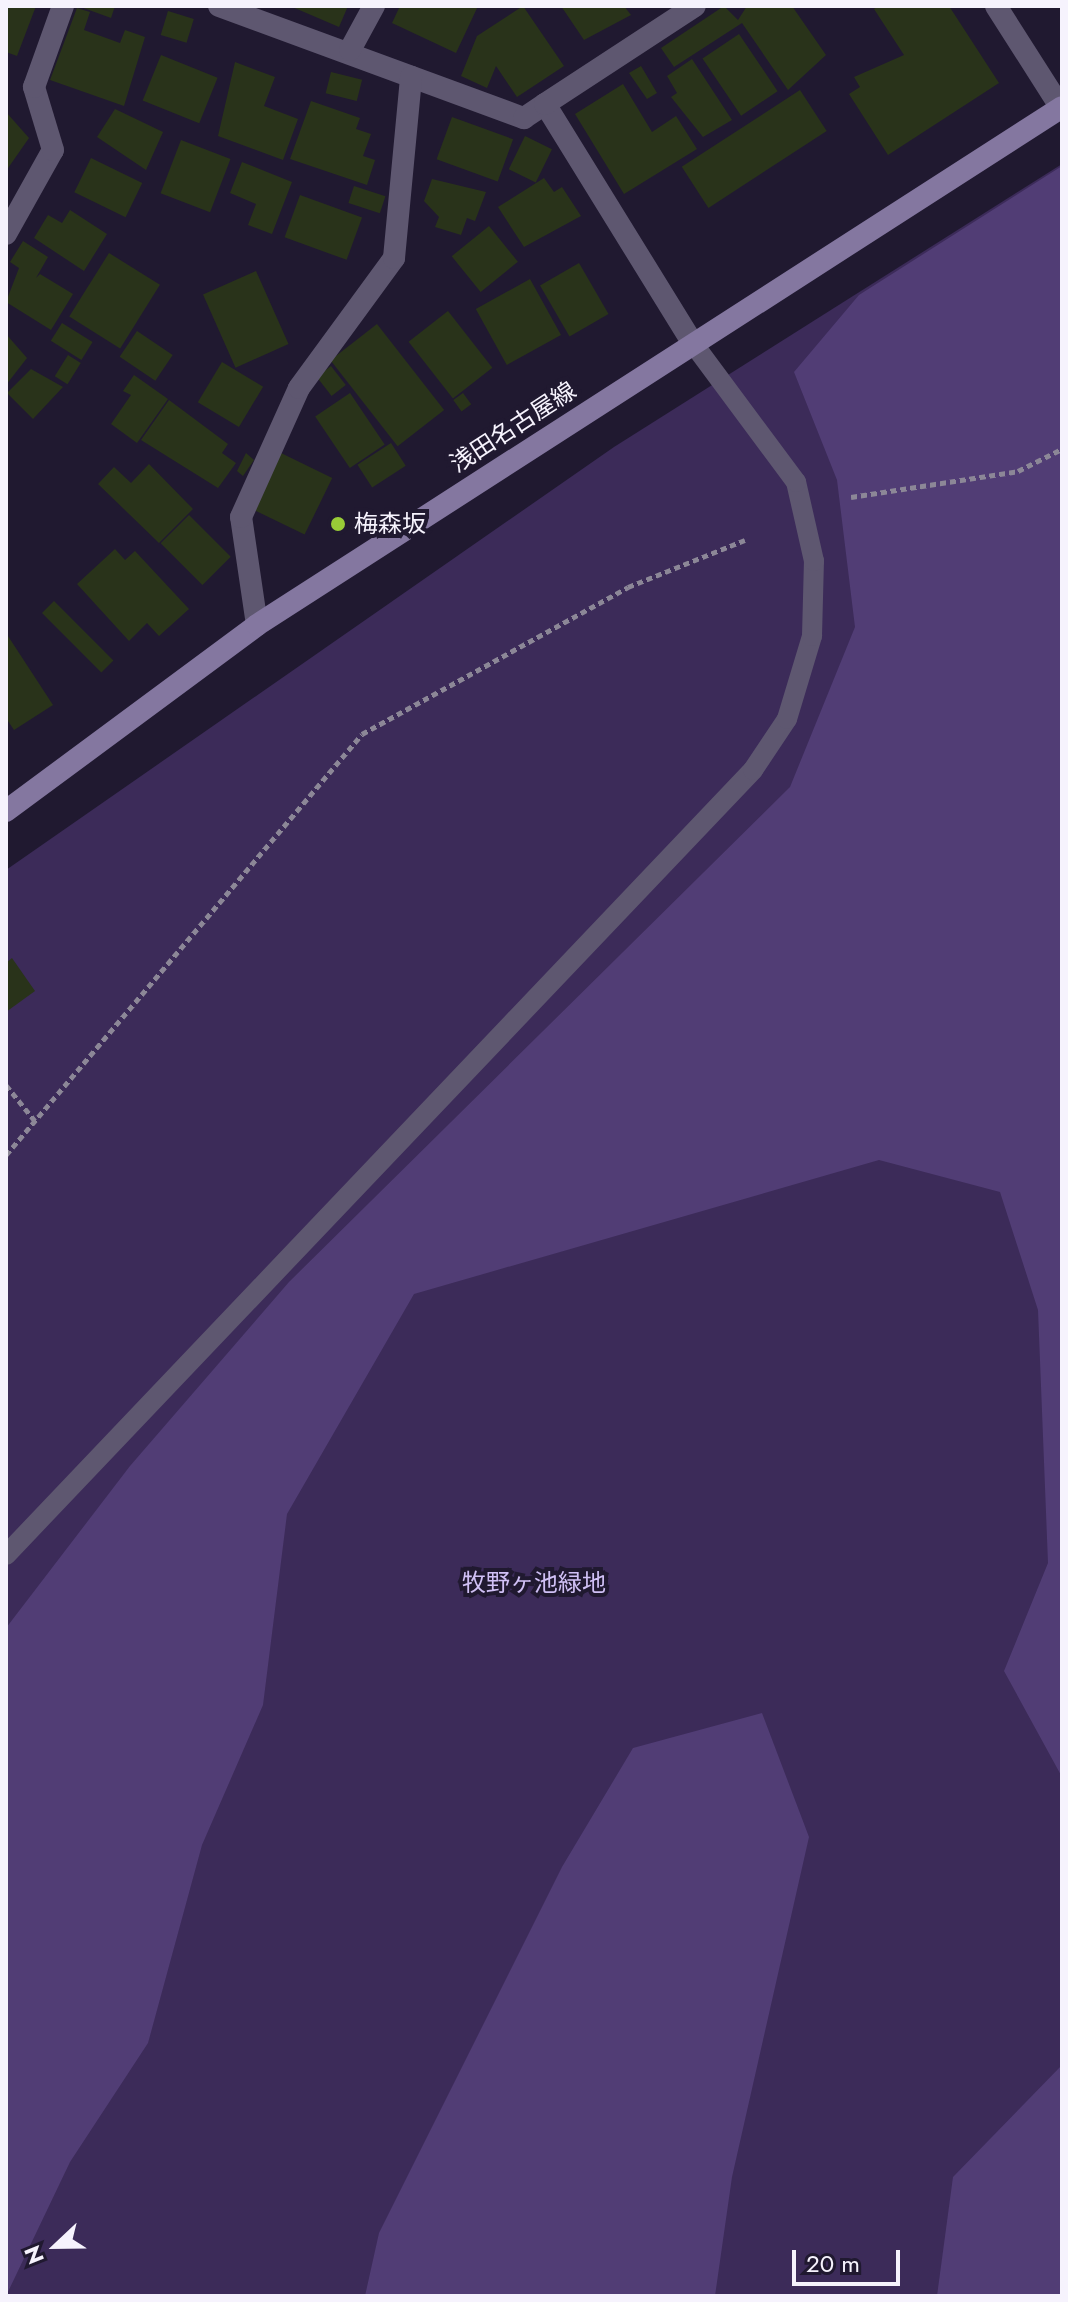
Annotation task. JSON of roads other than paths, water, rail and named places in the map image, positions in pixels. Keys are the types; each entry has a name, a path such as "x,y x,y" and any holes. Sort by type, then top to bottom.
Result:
{"main road":[{"name":"浅田名古屋線","path":"6,811 257,625 692,342 1061,108"}],"street":[{"path":"6,234 53,150 34,87 63,6"},
{"path":"219,6 350,50 411,77 524,118 695,6"},
{"path":"350,50 374,6"},
{"path":"996,6 1061,108"},
{"path":"257,625 241,517 299,388 394,258 411,77"},
{"path":"545,104 692,342"}],"lane":[{"path":"6,1555 753,770 787,719 812,636 814,561 796,482 692,342"}],"place":[{"name":"梅森坂","path":"338,524"}],"park label":[{"name":"牧野ヶ池緑地","path":"534,1583"}]}
